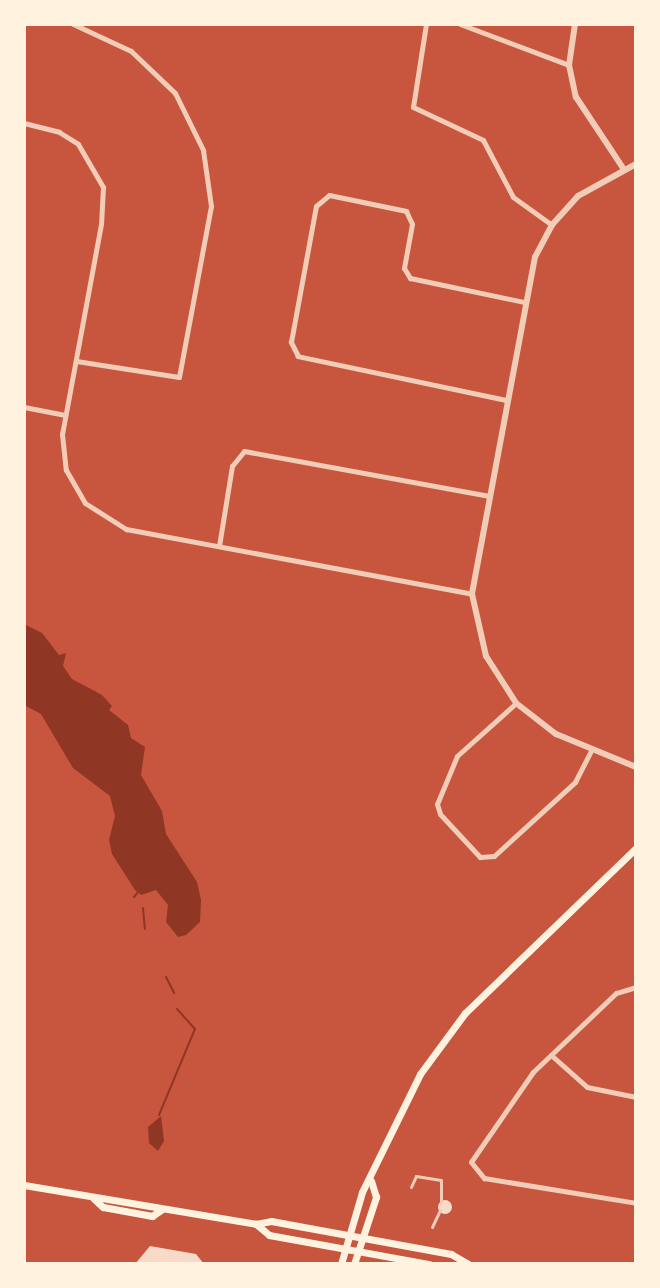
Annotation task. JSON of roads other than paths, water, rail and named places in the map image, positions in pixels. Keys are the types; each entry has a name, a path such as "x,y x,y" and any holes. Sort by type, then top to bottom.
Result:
{"main road":[{"path":"341,1264 371,1181 420,1074 465,1013 636,848"},
{"path":"354,1264 376,1197 371,1181"},
{"path":"24,1185 94,1199 155,1204 161,1210 256,1224 271,1221 451,1254 461,1263"},
{"path":"256,1224 269,1235 429,1264"}],"street":[{"path":"73,24 88,26 139,56 175,93 203,150 211,206 179,377 76,361"},
{"path":"426,24 413,107 483,140 513,197 552,225"},
{"path":"460,24 569,65"},
{"path":"575,24 569,65 581,108 623,168"},
{"path":"24,123 59,132 78,144 103,187 101,224 65,415 66,470 94,512 126,529 472,594"},
{"path":"636,164 587,189 552,225 535,257 524,302 472,594 485,652 516,703 540,724 636,767"},
{"path":"506,400 298,356 291,342 316,206 329,195 406,211 412,224 404,268 410,278 524,302"},
{"path":"24,407 65,415"},
{"path":"219,546 232,466 244,451 488,496"},
{"path":"516,703 457,756 437,804 440,814 480,857 494,856 575,782 592,749"},
{"path":"636,987 616,993 551,1055 518,1089 473,1153 473,1170 484,1178 636,1203"},
{"path":"551,1055 587,1087 636,1097"}],"lane":[{"path":"411,1187 416,1176 441,1180 441,1203"},
{"path":"432,1227 440,1210"}],"waterway":[{"path":"134,897 138,892"},
{"path":"143,908 145,929"},
{"path":"166,977 174,993"},
{"path":"159,1115 195,1029 177,1009"}]}
